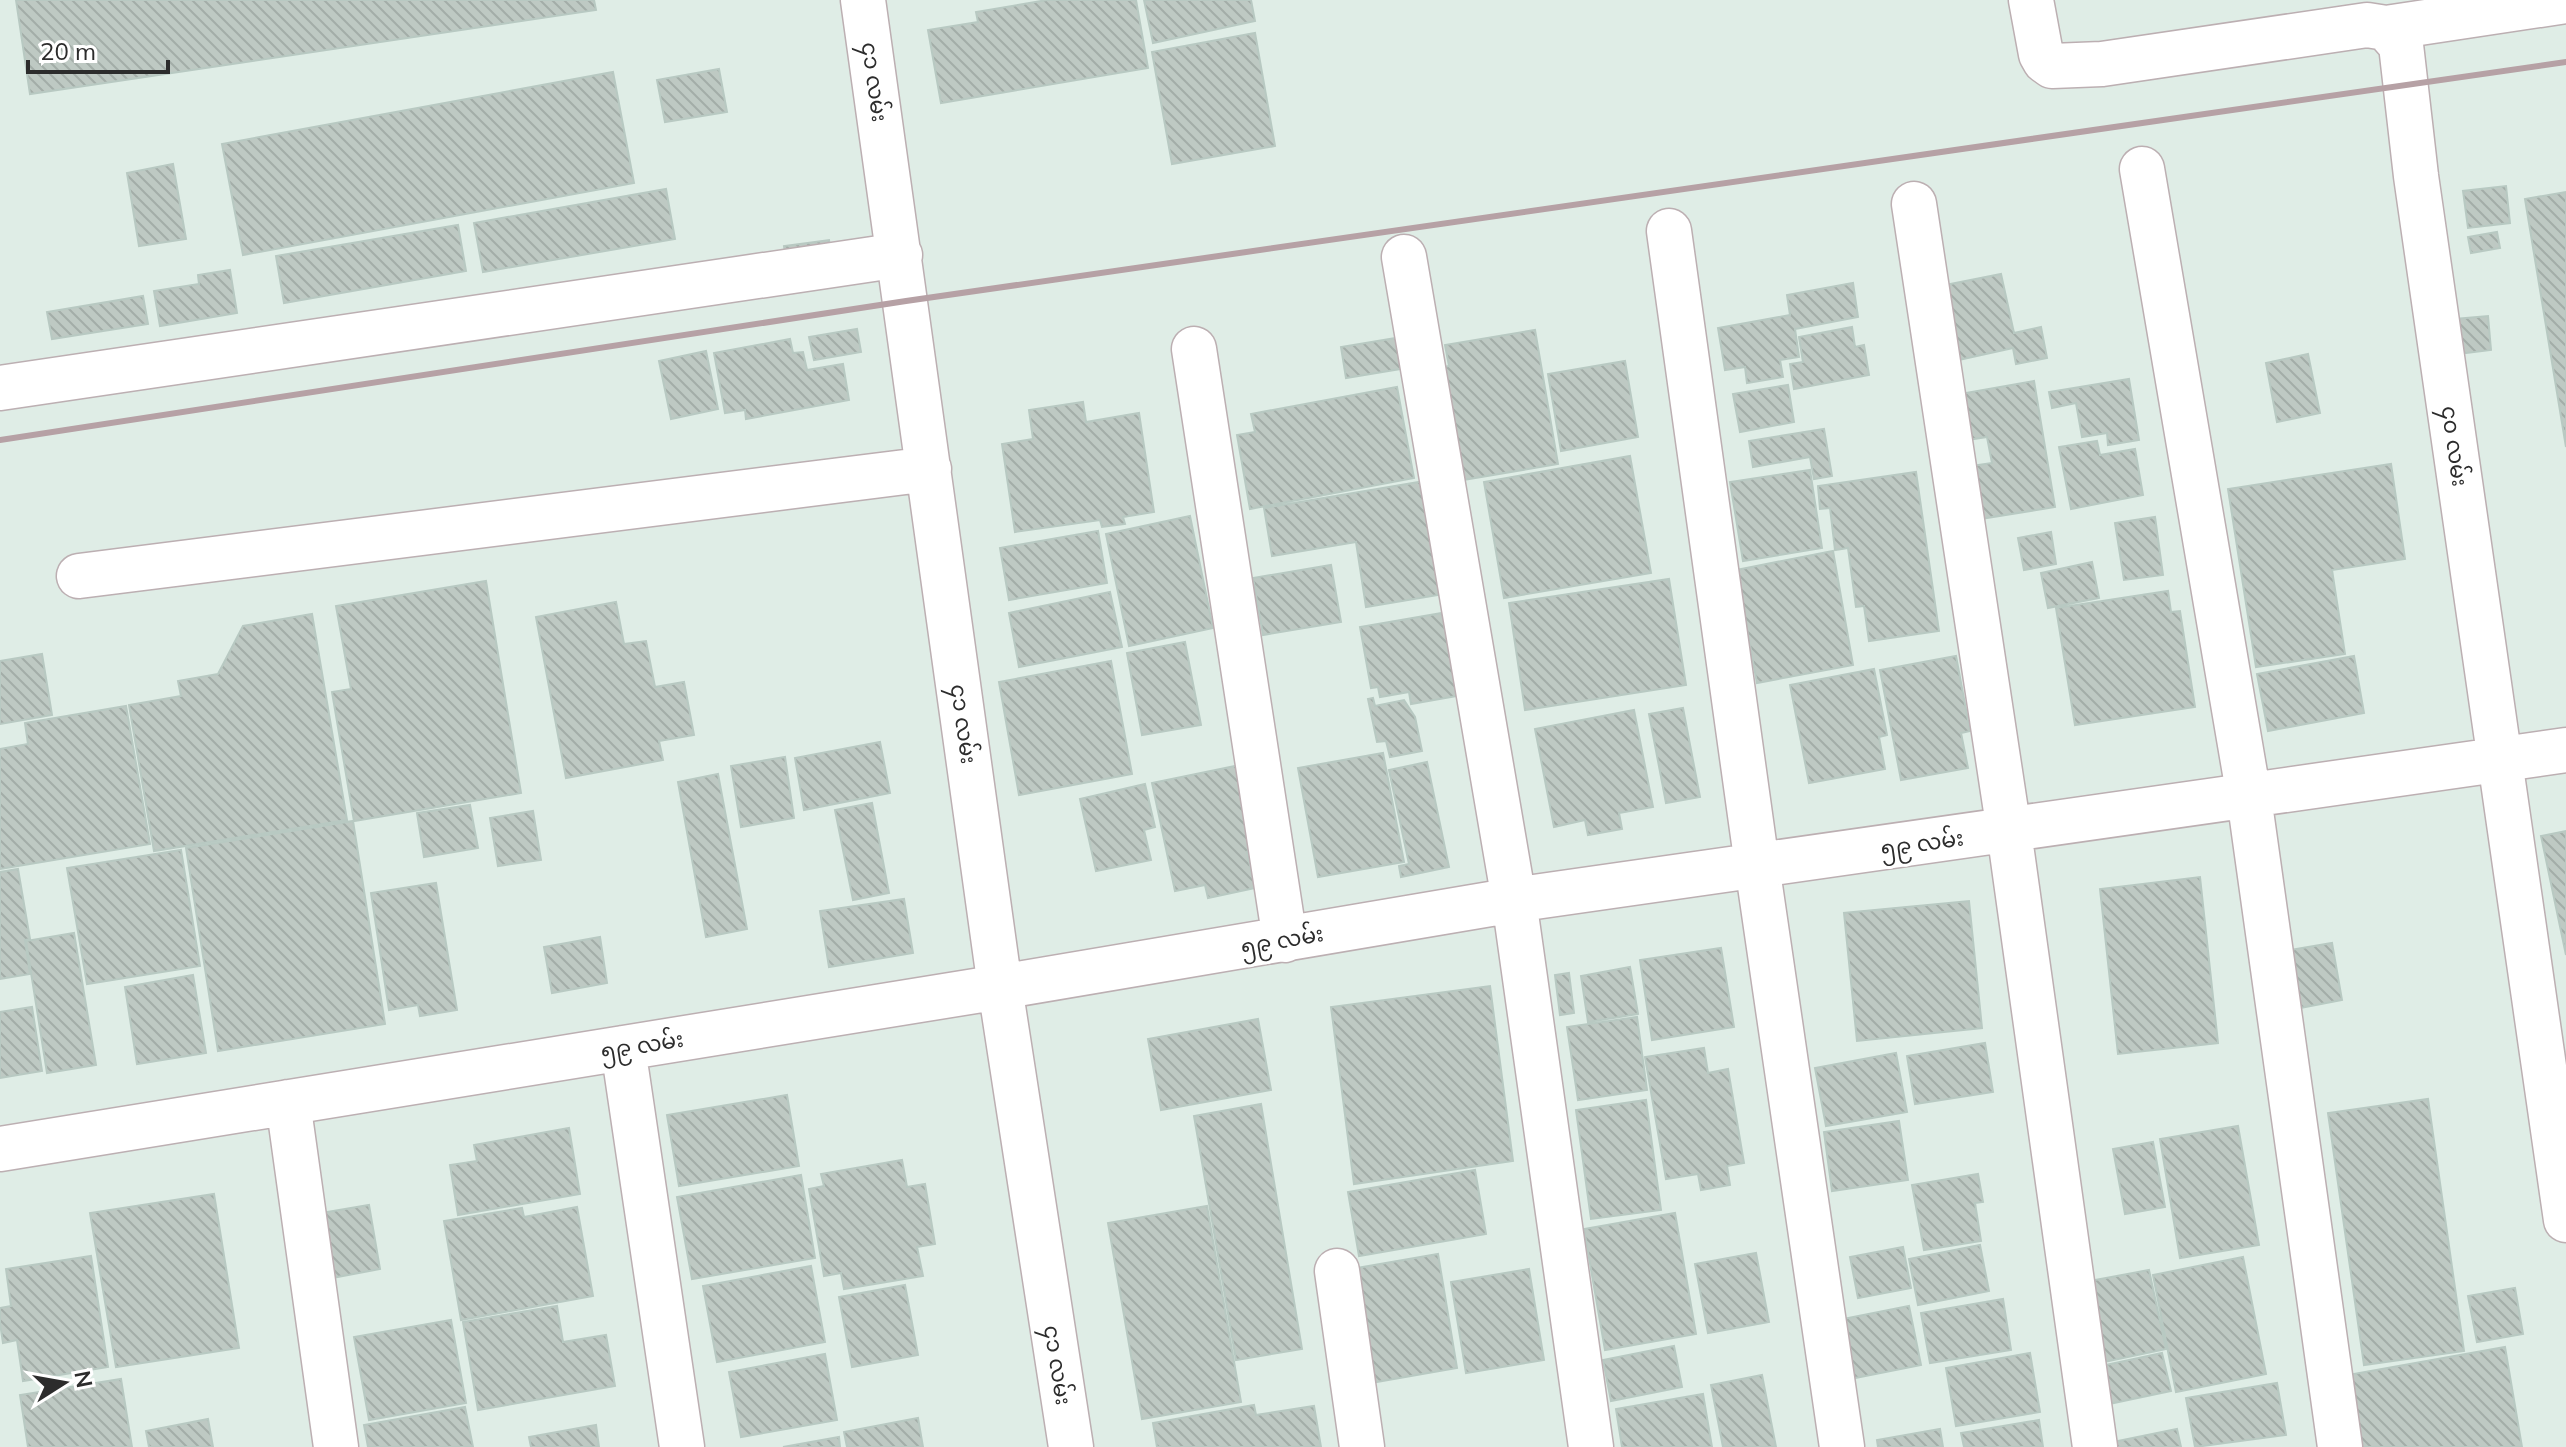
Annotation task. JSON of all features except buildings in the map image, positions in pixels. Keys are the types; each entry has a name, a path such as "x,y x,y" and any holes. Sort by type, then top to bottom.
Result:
{"street":[{"path":"2031,0 2045,61 2052,66 2075,67 2367,25 2386,28 2566,1"},
{"name":"၄၁ လမ်း","path":"864,6 1000,987 1071,1447"},
{"name":"၄၀ လမ်း","path":"2386,28 2401,45 2416,176 2566,1220"},
{"path":"2142,169 2249,797 2340,1447"},
{"path":"1914,204 2009,831 2095,1447"},
{"path":"1669,231 1842,1447"},
{"path":"0,388 900,255"},
{"path":"1404,257 1514,900 1591,1447"},
{"path":"1194,349 1285,940"},
{"path":"79,576 929,469"},
{"name":"၅၉ လမ်း","path":"0,1149 1000,987 1514,900 2566,750"},
{"path":"623,1048 682,1447"},
{"path":"288,1102 336,1447"},
{"path":"1337,1271 1362,1447"}],"railway":[{"path":"0,440 906,301 2566,62"}]}
